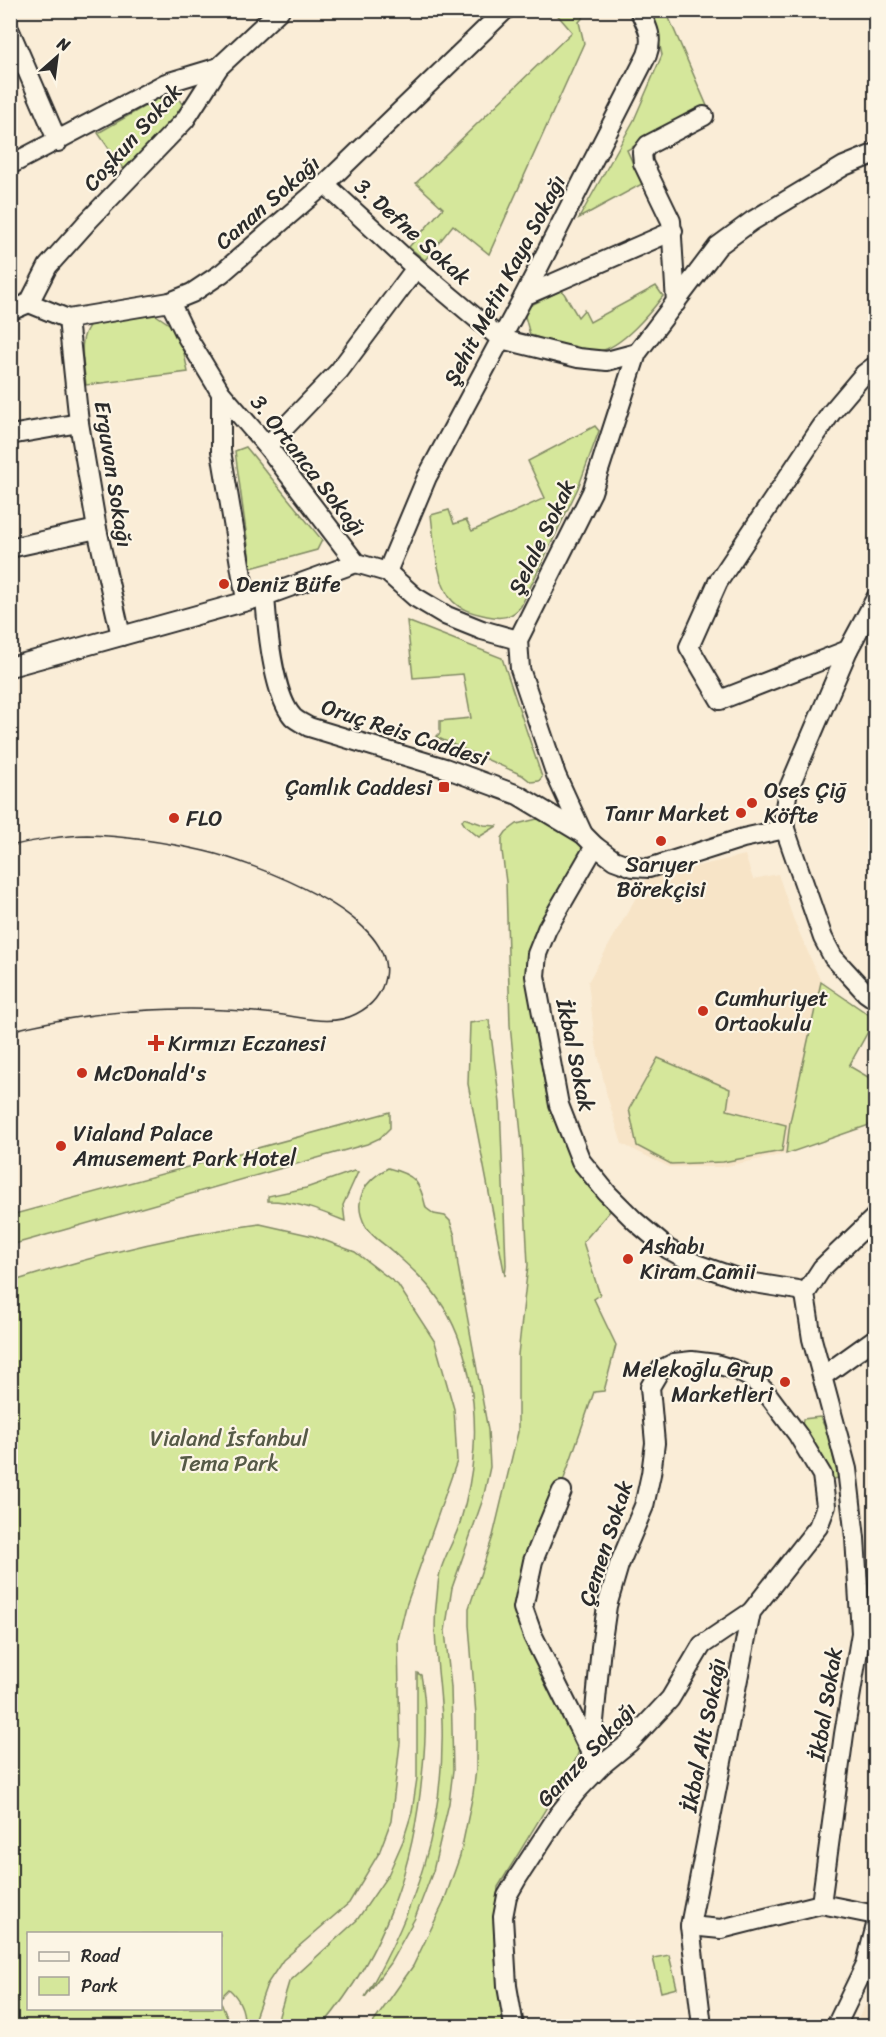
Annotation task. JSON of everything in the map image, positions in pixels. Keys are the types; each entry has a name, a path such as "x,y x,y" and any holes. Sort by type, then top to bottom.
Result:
{"street":[{"name":"Coşkun Sokak","path":"29,303 48,267 89,220 185,120 219,67 280,10"},
{"name":"Canan Sokağı","path":"68,319 170,302 192,293 222,273 325,184 505,10"},
{"name":"Şehit Metin Kaya Sokağı","path":"387,572 427,477 524,296 651,46 651,37 639,10"},
{"path":"10,31 58,142"},
{"path":"10,165 58,142 166,83 219,67"},
{"path":"676,303 671,221 643,163 642,153 648,145 704,116"},
{"name":"Şelale Sokak","path":"518,640 592,492 636,353 718,246 752,221 844,166 876,153"},
{"name":"3. Defne Sokak","path":"325,184 416,268 501,339 578,358 607,361 636,353"},
{"path":"524,296 673,231"},
{"path":"267,446 339,371 416,268"},
{"name":"3. Ortanca Sokağı","path":"170,302 187,337 221,393 267,446 356,563 387,572 415,597 447,616 482,630 518,640"},
{"path":"10,311 29,303 68,319"},
{"name":"Erguvan Sokağı","path":"68,319 80,423 97,530 121,636"},
{"path":"848,650 720,700 689,647 718,582 831,413 864,374 876,365"},
{"path":"221,393 221,451 246,600"},
{"path":"10,435 80,423"},
{"path":"10,548 97,530"},
{"path":"10,667 265,596 356,563"},
{"name":"Oruç Reis Caddesi","path":"265,596 266,621 280,691 294,717 309,727 445,768 518,795 589,840"},
{"path":"876,598 848,650 788,790 784,813 784,829 823,938 833,957 866,993 876,1000"},
{"path":"518,640 520,669 556,775 589,840 614,860 633,867 649,868 743,838 784,829"},
{"name":"İkbal Sokak","path":"589,840 537,954 535,976 559,1105 581,1161 607,1193 668,1249 696,1264 748,1282 798,1290 805,1294 812,1339 847,1469 855,1538 861,1634 844,1734 821,1904"},
{"path":"805,1294 822,1268 876,1216"},
{"path":"823,1376 876,1338"},
{"name":"Çemen Sokak","path":"596,1759 601,1647 607,1606 619,1564 644,1506 655,1443 650,1387 660,1370 674,1363 692,1361 716,1364 736,1370 751,1378 782,1411 822,1476 826,1506"},
{"path":"562,1491 533,1561 523,1608 533,1636 596,1759"},
{"path":"826,1506 850,1509"},
{"name":"İkbal Alt Sokağı","path":"702,2026 690,1926 751,1612 818,1527 826,1506"},
{"name":"Gamze Sokağı","path":"514,2026 507,1986 504,1948 503,1917 507,1896 596,1759 629,1743 670,1698 702,1645 751,1612"},
{"path":"690,1926 721,1929 821,1904 876,1915"},
{"path":"836,2026 871,1969 876,1925"}],"shaded area":[{"name":"Cumhuriyet Ortaokulu","path":"745,855 753,879 778,874 793,918 821,982 790,1122 786,1154 722,1167 669,1167 622,1144 607,1096 595,1040 588,982 647,878"},
{"path":"869,1999 875,2003 875,2026 853,2026"}],"green space":[{"path":"554,11 579,11 584,16 579,22 584,43 489,254 453,225 425,260 409,247 443,208 416,183 572,32"},
{"path":"652,11 666,11 707,106 627,150 642,184 579,218 634,120 662,55"},
{"path":"173,90 184,107 124,170 98,133"},
{"path":"656,286 663,296 634,329 608,348 599,351 582,351 530,335 523,309 562,290 578,317 584,310 590,322"},
{"path":"156,315 172,326 184,353 188,372 86,385 83,344 84,336 92,322"},
{"path":"595,426 599,431 578,488 521,606 506,617 487,616 462,608 450,598 445,590 436,558 431,515 449,510 454,524 466,520 472,531 545,498 528,461"},
{"path":"246,447 322,540 317,550 251,568 235,451"},
{"path":"407,621 502,658 542,777 539,781 531,782 522,775 436,737 440,733 440,721 471,718 463,674 413,678"},
{"path":"464,818 484,825 497,826 479,837 466,827 462,821"},
{"path":"537,819 547,821 584,842 584,856 533,936 531,981 546,1092 570,1153 611,1210 583,1242 600,1295 594,1299 616,1345 604,1391 594,1392 519,1609 581,1746 575,1761 498,1887 494,1948 506,2026 371,2026 413,1966 443,1904 460,1856 473,1794 476,1769 476,1715 469,1608 493,1536 518,1432 518,1355 528,1265 522,1144 510,1025 506,882 502,838 517,824"},
{"path":"821,982 875,1019 849,1066 875,1081 875,1123 786,1154 790,1122"},
{"path":"489,1020 500,1103 505,1276 468,1084 470,1023"},
{"path":"658,1058 730,1089 727,1110 786,1125 782,1151 723,1162 671,1164 637,1146 629,1109"},
{"path":"390,1112 390,1128 380,1138 367,1144 11,1245 11,1215"},
{"path":"388,1168 404,1173 415,1180 426,1208 434,1214 445,1216 450,1221 455,1236 458,1266 488,1430 490,1467 483,1499 452,1588 445,1631 451,1687 453,1770 449,1803 433,1871 415,1918 390,1963 365,1997 399,1932 413,1899 432,1831 442,1760 442,1722 435,1628 438,1582 465,1504 472,1467 475,1431 467,1365 449,1317 429,1287 405,1262 371,1234 362,1217 360,1200 363,1192 373,1178"},
{"path":"354,1171 358,1172 343,1205 345,1221 298,1205 268,1201 268,1196 306,1188"},
{"name":"Vialand İsfanbul Tema Park","path":"260,1224 313,1236 355,1252 398,1285 435,1342 454,1409 457,1461 406,1606 398,1639 400,1743 391,1821 379,1853 349,1903 283,1960 267,1984 252,2026 244,2026 241,2006 229,1989 222,1996 222,1932 27,1932 27,2010 222,2010 222,2005 229,2026 11,2026 11,1282 134,1247"},
{"path":"820,1417 828,1434 838,1478 829,1477 802,1426 803,1419"},
{"path":"417,1673 421,1675 425,1709 423,1766 413,1837 394,1905 364,1968 322,2026 276,2026 289,1982 357,1920 388,1875 403,1841 412,1812 417,1778"},
{"path":"669,1955 677,1988 661,1992 653,1958"}],"tram line":[{"path":"10,846 38,840 87,835 146,840 226,857 285,879 317,895 345,913 368,933 383,954 385,977 379,994 367,1007 356,1014 337,1020 316,1020 233,1010 167,1009 77,1017 10,1031"}],"place":[{"name":"Deniz Büfe","path":"224,584"},
{"name":"Çamlık Caddesi","path":"444,787"},
{"name":"Oses Çiğ Köfte","path":"752,803"},
{"name":"Tanır Market","path":"741,813"},
{"name":"FLO","path":"174,818"},
{"name":"Sarıyer Börekçisi","path":"661,841"},
{"name":"Cumhuriyet Ortaokulu","path":"703,1011"},
{"name":"Kırmızı Eczanesi","path":"156,1043"},
{"name":"McDonald's","path":"82,1073"},
{"name":"Vialand Palace Amusement Park Hotel","path":"61,1146"},
{"name":"Ashabı Kiram Camii","path":"628,1259"},
{"name":"Melekoğlu Grup Marketleri","path":"785,1382"}]}
